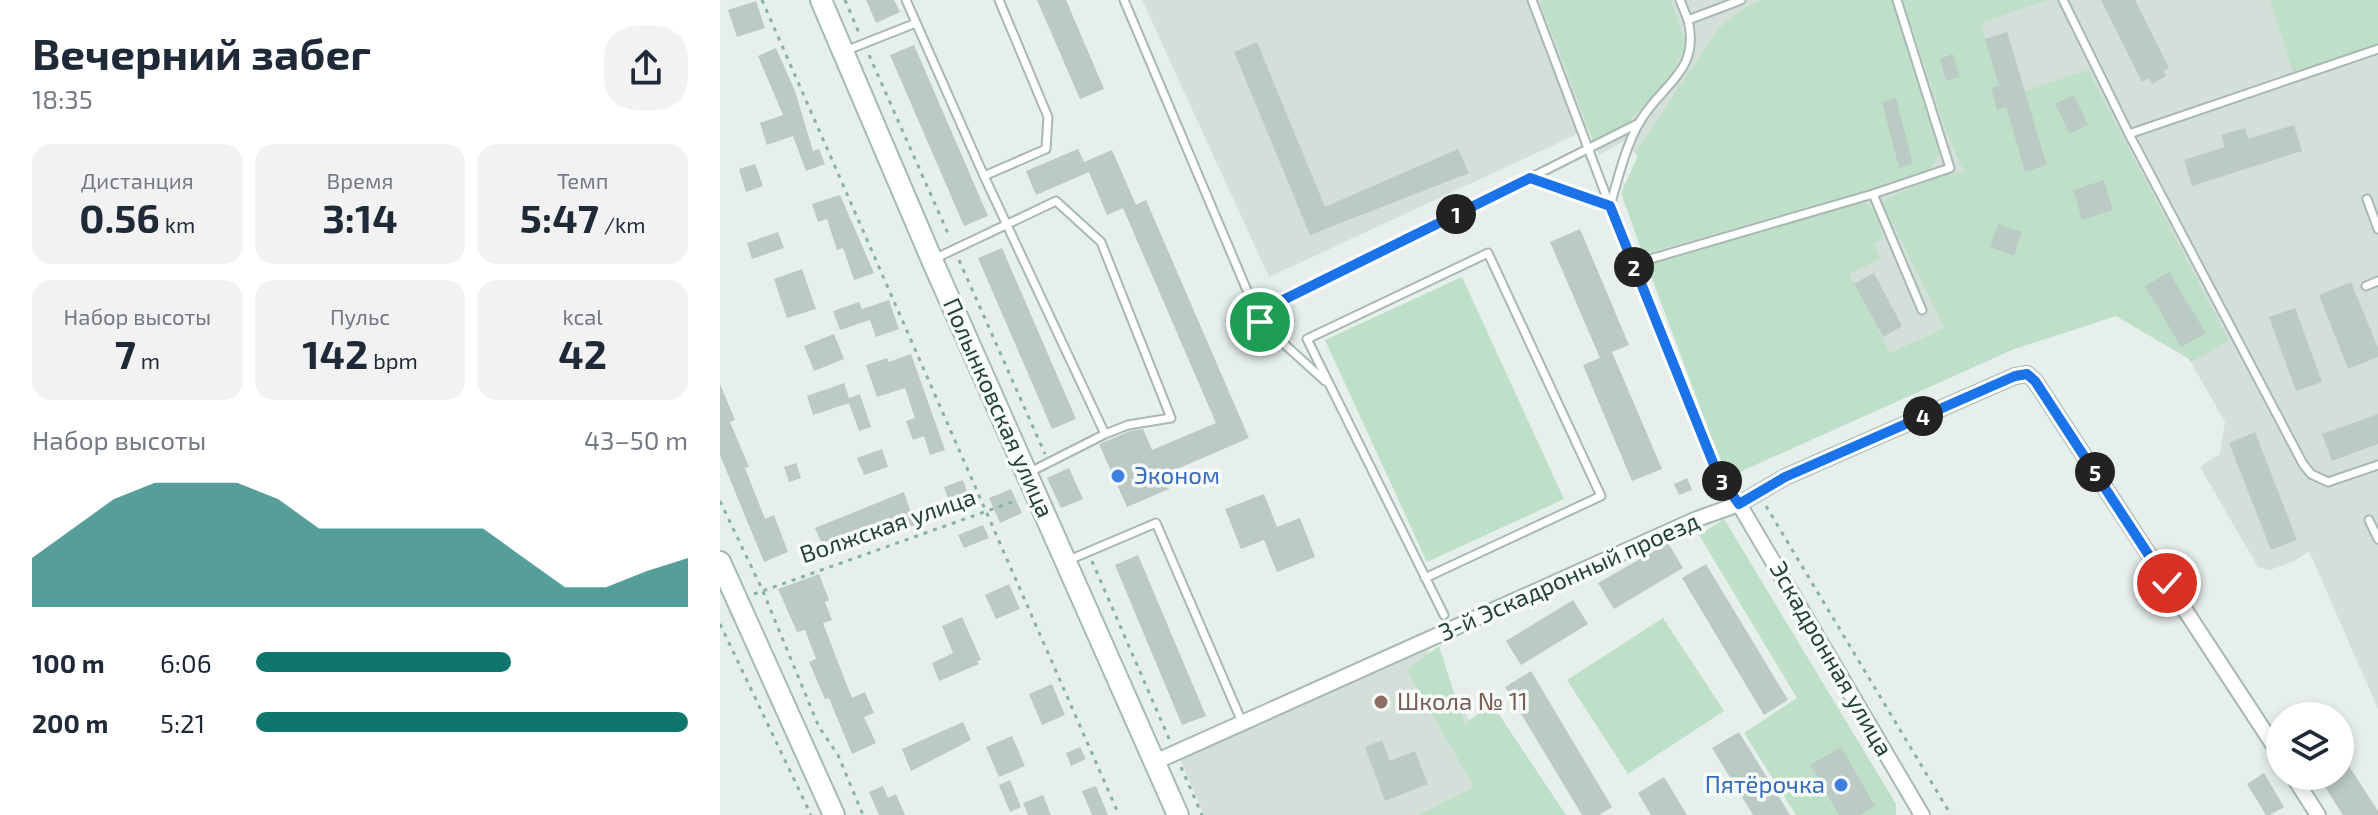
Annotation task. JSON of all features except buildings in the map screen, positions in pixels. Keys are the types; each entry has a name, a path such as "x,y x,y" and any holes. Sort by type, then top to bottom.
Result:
{"street":[{"name":"Полынковская улица","path":"821,0 932,260 1178,815"},
{"name":"3-й Эскадронный проезд","path":"1155,762 1697,519 1739,504 1799,470 2015,376 2027,374 2035,381 2266,734"},
{"name":"Эскадронная улица","path":"1739,504 1922,815"},
{"path":"720,562 834,815"},
{"path":"2302,790 2318,815"}],"lane":[{"path":"906,0 984,176 1105,434"},
{"path":"984,176 1046,149 1048,117 999,0"},
{"path":"1124,0 1246,288 1253,301 1261,306 1281,301 1639,122"},
{"path":"1532,0 1610,206 1718,475 1739,504"},
{"path":"1610,206 1639,122 1691,52 1692,36 1680,0"},
{"path":"1688,20 1741,0"},
{"path":"1633,264 1873,194 1950,168 1897,0"},
{"path":"2063,0 2129,134 2303,464 2311,474 2328,482 2378,465"},
{"path":"843,52 916,23"},
{"path":"2129,134 2378,49"},
{"path":"1530,178 1610,206"},
{"path":"1873,194 1922,310"},
{"path":"2367,199 2378,229"},
{"path":"932,260 1056,201 1101,242 1171,418 1128,425 1028,473"},
{"path":"1425,578 1601,496 1488,253 1307,339 1329,385 1425,578 1444,615"},
{"path":"2366,286 2378,281"},
{"path":"1261,306 1260,322 1329,385"},
{"path":"2369,520 2378,539"},
{"path":"1067,561 1156,523 1242,723"}],"path":[{"path":"762,0 1119,815"},
{"path":"845,0 863,42"},
{"path":"869,55 1049,462"},
{"path":"1758,492 1951,815"},
{"name":"Волжская улица","path":"753,594 1036,493"},
{"path":"720,501 762,589 819,727 838,755 863,815"},
{"path":"1088,552 1202,815"},
{"path":"720,624 811,815"}],"shaded area":[{"path":"1142,0 2378,0 2378,709 2309,551 2294,561 2270,570 2258,567 2200,467 2220,454 2225,422 2189,359 2116,316 2014,349 1735,474 1725,474 1621,193 1638,156 1623,142 1599,155 1588,129 1269,277"},
{"name":"Школа № 11","path":"1426,646 1524,815 1204,815 1180,759"}],"green space":[{"path":"1671,0 1686,44 1671,75 1630,121 1594,142 1540,2"},
{"path":"1761,0 1893,0 1940,153 1930,168 1913,178 1643,254 1621,193 1638,156 1635,153 1719,28 1743,9"},
{"path":"1903,0 2047,0 1981,23 1999,85 1991,88 1997,109 2006,107 2025,172 2047,165 2025,91 2088,70 2229,341 2191,362 2116,316 2014,349 1735,474 1725,474 1647,265 1863,202 1874,209 1884,239 1874,244 1880,259 1849,274 1890,353 1945,328 1883,204 1887,198 1940,176 1964,172 1948,136","holes":["2074,96 2088,125 2070,134","2104,181 2113,210 2082,220 2073,190","1998,224 2022,233 2014,256"]},
{"path":"2270,0 2378,0 2378,44 2293,73"},
{"path":"1462,277 1564,499 1427,562 1325,340"},
{"path":"1724,519 1896,804 1896,815 1796,815 1744,733 1797,698 1699,535"},
{"path":"1663,618 1724,711 1628,774 1567,680"},
{"path":"1439,646 1464,724 1492,704 1566,815 1419,815 1474,787 1407,670"}],"place":[{"name":"Эконом","path":"1118,476"},
{"name":"Школа № 11","path":"1381,702"},
{"name":"Пятёрочка","path":"1841,785"}],"route":[{"path":"1260,322 1261,306 1281,301 1530,178 1610,206 1718,475 1739,504 1785,477 2015,376 2027,374 2035,381 2167,583"}]}
